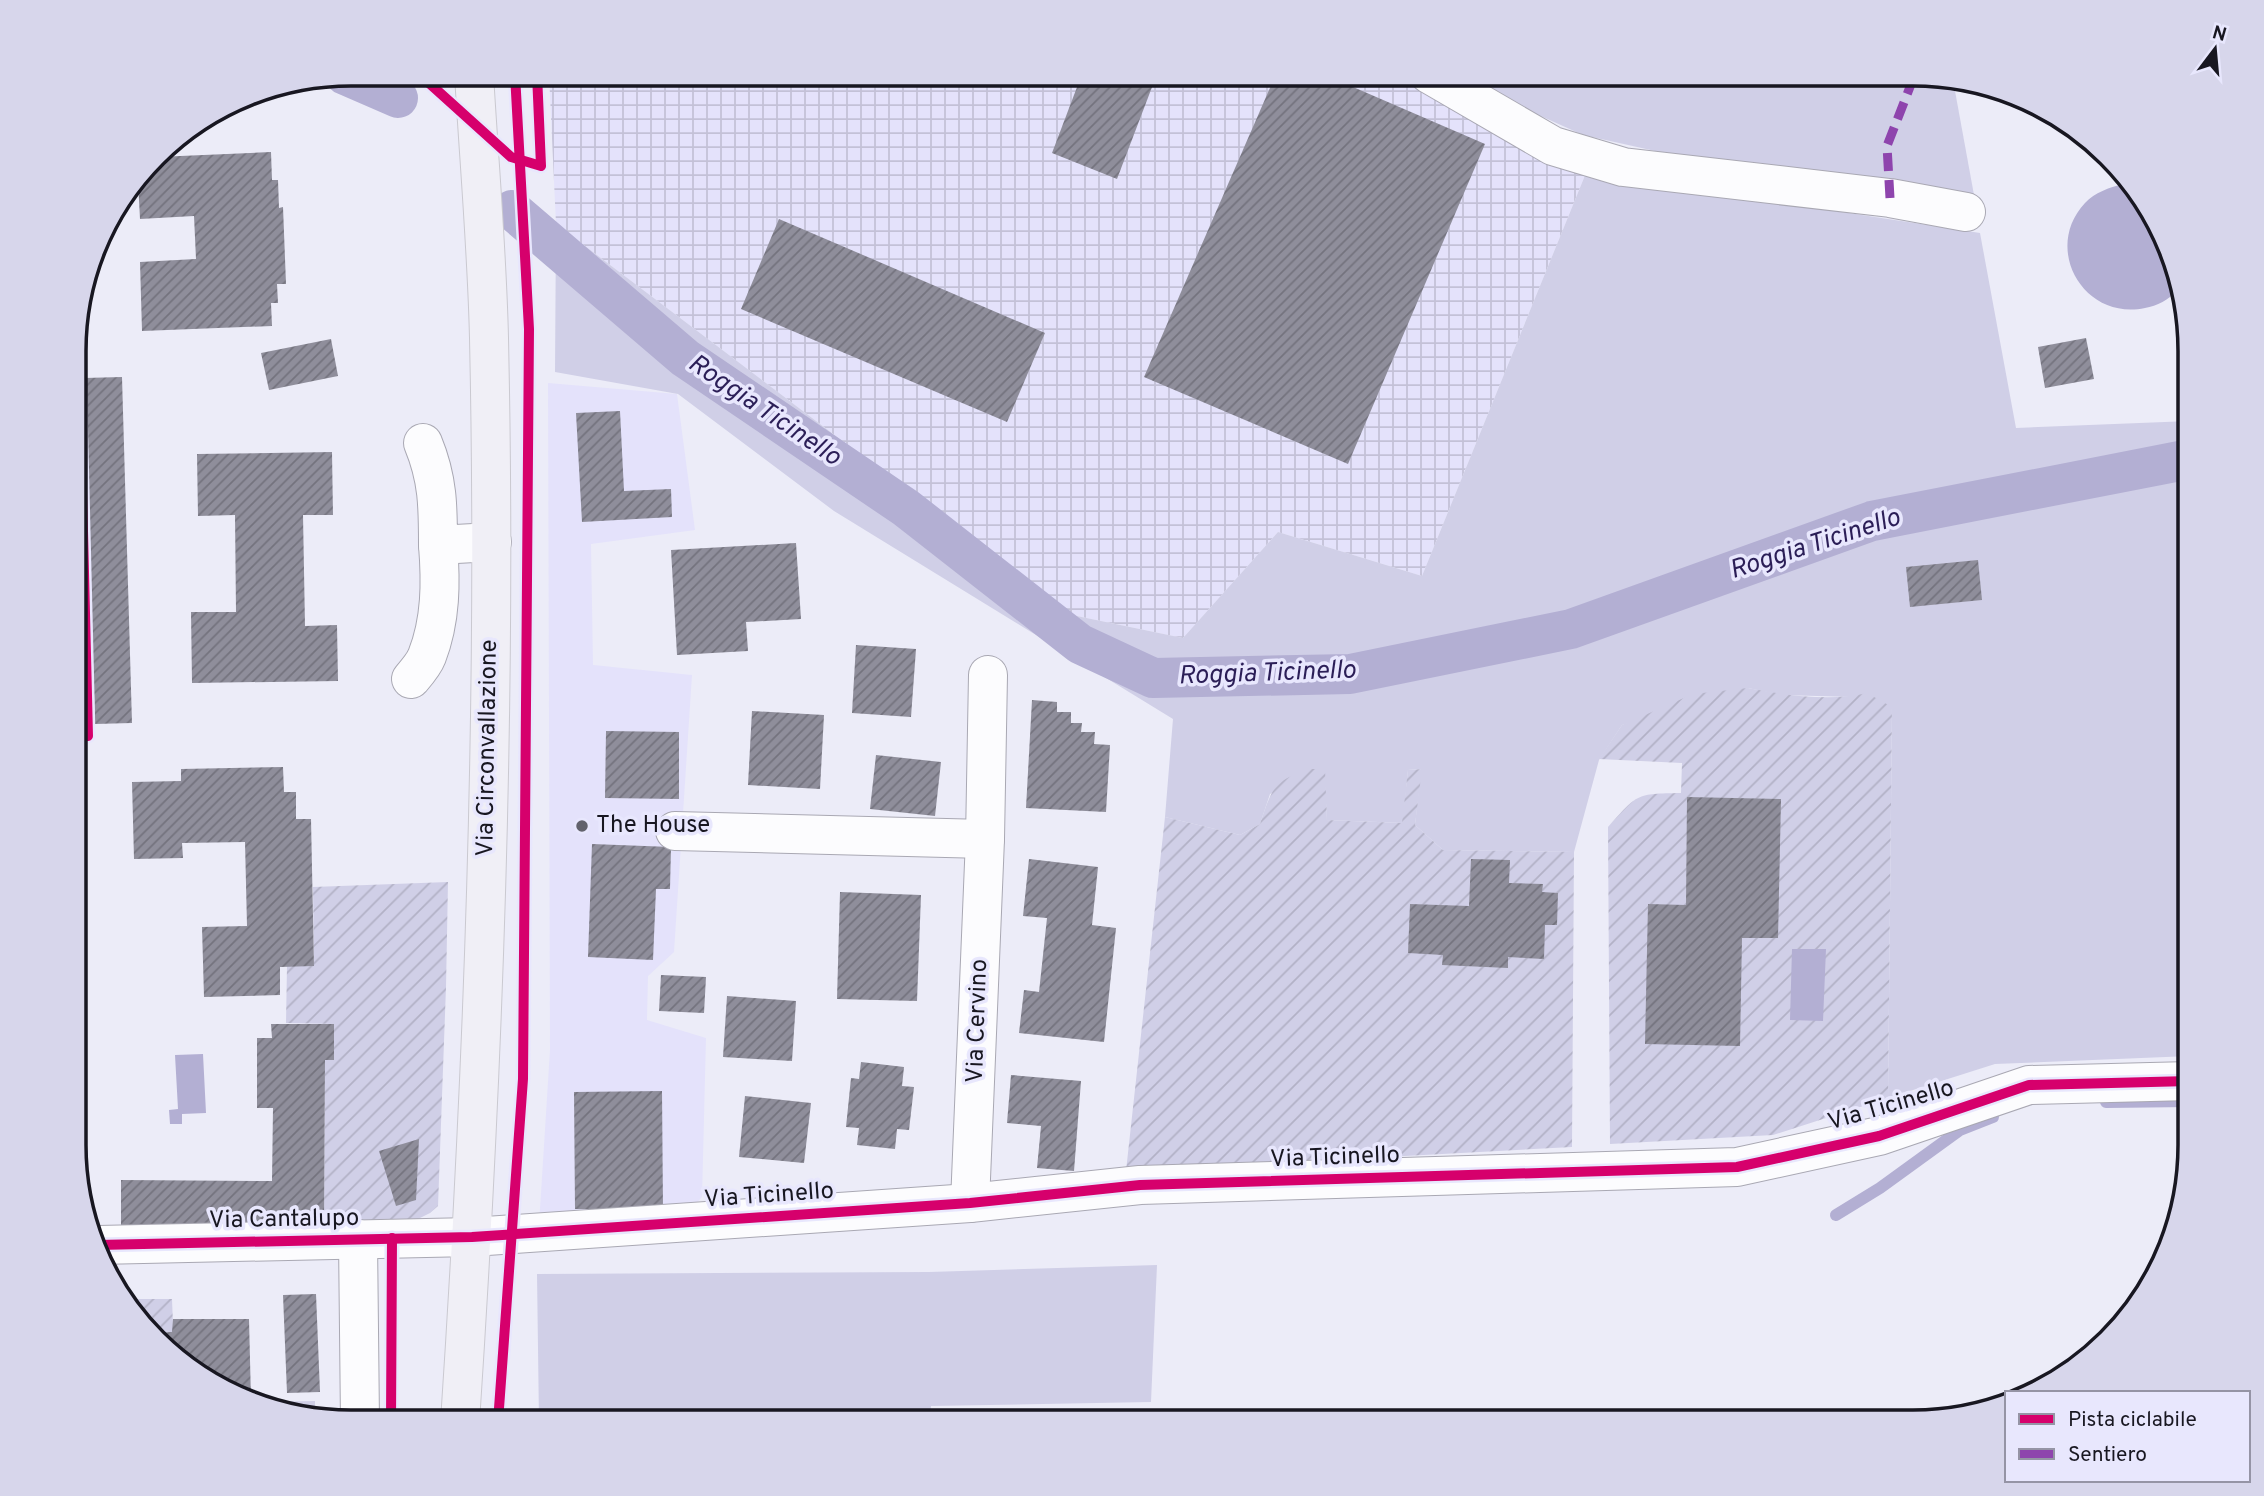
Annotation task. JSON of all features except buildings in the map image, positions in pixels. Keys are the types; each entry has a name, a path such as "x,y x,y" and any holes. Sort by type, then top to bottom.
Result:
{"main road":[{"name":"Via Circonvallazione","path":"461,1410 472,1237 483,984 492,542 489,333 475,86"}],"street":[{"path":"1450,86 1553,146 1623,167 1891,198 1966,212"},
{"path":"411,679 426,658 435,630 441,580 437,490 432,464 423,443"},
{"path":"438,545 492,542"},
{"name":"Via Cervino","path":"970,1203 985,839 988,675"},
{"path":"675,831 985,839"},
{"name":"Via Ticinello","path":"472,1237 970,1203 1140,1185 1737,1167 1879,1136 2029,1085 2178,1081"},
{"name":"Via Cantalupo","path":"105,1245 472,1237"},
{"path":"358,1239 360,1410"}],"shaded area":[{"path":"550,86 1449,86 1586,173 1422,576 1278,532 1183,638 1072,615 556,224"},
{"path":"1474,86 1931,86 1955,89 1974,195 1759,174 1583,135"},
{"path":"1586,173 1980,233 2016,428 2178,421 2178,1056 1995,1064 1888,1098 1892,708 1867,694 1853,697 1781,695 1748,688 1622,725 1599,760 1574,852 1443,850 1415,825 1421,769 1408,770 1403,823 1327,820 1324,769 1270,794 1260,824 1240,835 1165,817 1173,719 834,511 678,394 555,372 556,224 1072,615 1183,638 1278,532 1422,576"},
{"path":"2120,185 2143,218 2158,249 2172,295 2154,306 2123,309 2104,304 2088,293 2076,278 2069,260 2068,241 2073,221 2089,199"},
{"path":"548,383 677,394 695,530 591,544 593,665 692,675 674,952 648,976 647,1020 706,1038 702,1197 685,1215 539,1225 550,1050"},
{"path":"1748,688 1823,697 1867,693 1892,707 1888,1098 1773,1135 1610,1144 1608,827 1626,807 1639,798 1646,795 1681,793 1682,763 1599,759 1622,725 1693,694"},
{"path":"1311,769 1325,769 1327,820 1402,823 1408,770 1422,769 1415,825 1443,850 1574,852 1572,1147 1126,1171 1165,817 1240,835 1260,824 1276,787 1289,777"},
{"path":"448,882 438,1206 412,1222 324,1227 325,1060 334,1060 334,1024 286,1023 287,966 314,966 313,887"},
{"path":"1792,949 1826,949 1823,1021 1790,1020"},
{"path":"203,1054 206,1113 182,1114 182,1124 170,1124 169,1110 178,1109 175,1055"},
{"path":"1157,1265 1151,1402 931,1406 931,1410 539,1410 537,1274 929,1272"},
{"path":"134,1299 172,1299 174,1343"},
{"path":"284,1401 315,1401 315,1408 299,1405"}],"waterway":[{"name":"Roggia Ticinello","path":"370,86 398,98"},
{"name":"Roggia Ticinello","path":"512,210 685,358 906,508 1080,644 1153,678 1350,674 1571,629 1872,521 2178,461"},
{"path":"2106,1102 2178,1101"},
{"path":"1836,1215 1880,1188 1960,1130 1993,1117"}],"marked path":[{"path":"1890,198 1887,146 1910,86"}],"cycle path":[{"path":"432,86 511,157 541,166 538,86"},
{"path":"499,1410 523,1079 529,329 516,86"},
{"path":"86,654 86,736"},
{"path":"105,1245 472,1237 970,1203 1140,1185 1737,1167 1879,1136 2029,1085 2178,1081"},
{"path":"391,1410 392,1238"}],"place":[{"name":"The House","path":"582,826"}]}
